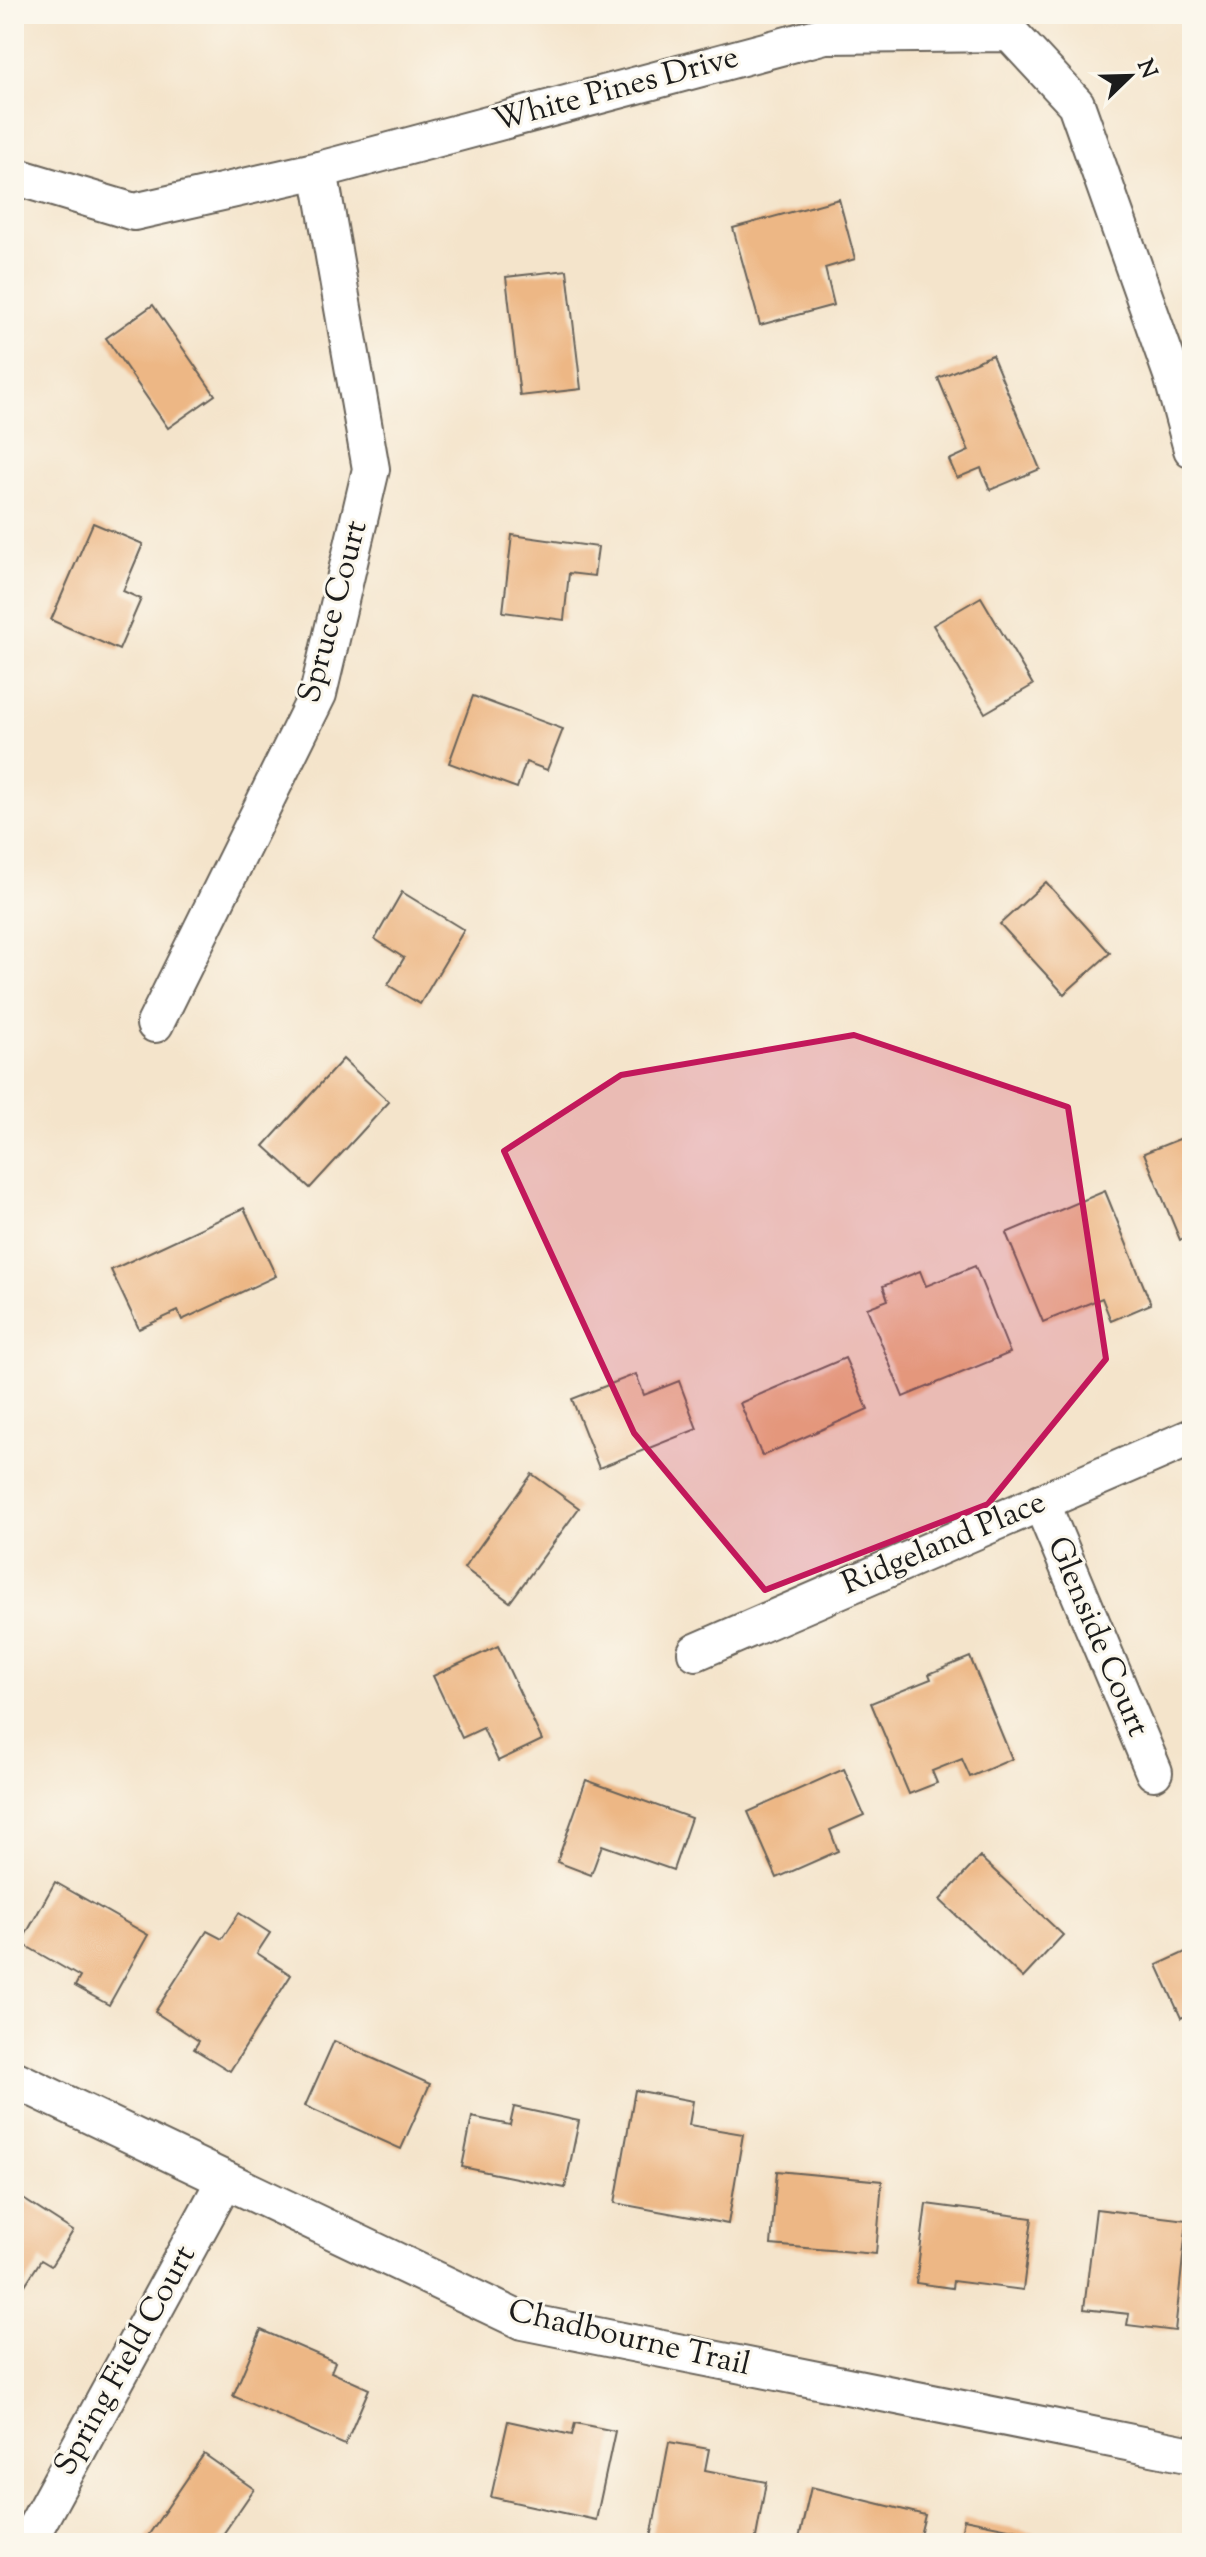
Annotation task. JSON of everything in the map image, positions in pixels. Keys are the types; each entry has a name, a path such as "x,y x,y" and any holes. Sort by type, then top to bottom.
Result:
{"street":[{"name":"White Pines Drive","path":"14,176 134,212 319,170 825,35 1010,33 1076,104 1172,375 1192,449"},
{"name":"Spruce Court","path":"155,1024 318,694 371,469 319,170"},
{"name":"Ridgeland Place","path":"696,1652 1192,1437"},
{"name":"Glenside Court","path":"1041,1502 1154,1772"},
{"name":"Chadbourne Trail","path":"14,2079 522,2321 1192,2455"},
{"name":"Spring Field Court","path":"27,2543 225,2180"}],"highlighted area":[{"path":"854,1035 1068,1107 1106,1359 988,1504 765,1590 634,1433 504,1151 621,1075"}],"building":[{"path":"839,199 855,259 825,268 834,305 760,325 733,228"},
{"path":"567,270 581,389 520,396 506,277"},
{"path":"153,305 215,395 168,428 106,338"},
{"path":"992,355 1040,469 990,490 981,468 957,478 949,460 969,451 938,378"},
{"path":"93,523 143,544 123,591 141,599 119,650 51,620"},
{"path":"512,535 598,547 594,576 569,573 564,620 503,612"},
{"path":"981,597 1033,685 985,713 933,625"},
{"path":"473,696 563,729 547,770 526,762 517,788 449,763"},
{"path":"1046,882 1110,953 1064,994 1000,924"},
{"path":"402,892 464,930 420,1004 388,985 404,958 375,939"},
{"path":"343,1059 389,1102 310,1188 264,1146"},
{"path":"1192,1134 1192,1235 1180,1240 1144,1153"},
{"path":"1105,1191 1151,1304 1111,1321 1102,1298 1043,1322 1006,1233"},
{"path":"244,1208 276,1276 182,1320 178,1311 139,1329 111,1270"},
{"path":"975,1266 1010,1353 903,1397 867,1308 888,1300 883,1286 920,1271 926,1286"},
{"path":"845,1358 868,1409 762,1456 740,1403"},
{"path":"636,1374 644,1395 679,1381 697,1429 599,1468 572,1399"},
{"path":"532,1474 579,1508 510,1602 464,1568"},
{"path":"498,1646 542,1740 498,1761 483,1728 462,1738 433,1676"},
{"path":"970,1657 1012,1759 970,1777 962,1759 932,1771 937,1783 909,1794 871,1703 931,1679 929,1674"},
{"path":"844,1769 864,1815 830,1830 838,1851 777,1878 748,1812"},
{"path":"586,1780 691,1818 673,1870 602,1845 591,1875 557,1862"},
{"path":"980,1857 1063,1935 1023,1978 940,1900"},
{"path":"55,1882 148,1935 109,2005 75,1986 80,1977 21,1943"},
{"path":"239,1913 270,1933 257,1953 291,1975 230,2071 194,2049 199,2041 155,2012 207,1931 222,1939"},
{"path":"1192,1949 1192,2013 1181,2018 1157,1965"},
{"path":"334,2041 430,2084 401,2149 305,2106"},
{"path":"635,2090 693,2101 689,2125 743,2134 728,2224 615,2203"},
{"path":"514,2107 579,2121 565,2188 462,2167 472,2117 510,2125"},
{"path":"777,2171 882,2181 876,2254 771,2245"},
{"path":"14,2193 73,2231 51,2266 41,2260 14,2302"},
{"path":"926,2204 1032,2218 1023,2290 953,2281 952,2288 916,2283"},
{"path":"1096,2209 1187,2220 1175,2331 1127,2325 1129,2314 1084,2309"},
{"path":"261,2330 335,2362 331,2372 369,2389 345,2445 233,2396"},
{"path":"508,2421 572,2435 575,2423 615,2431 596,2520 491,2497"},
{"path":"669,2442 709,2449 705,2470 766,2482 755,2543 650,2543"},
{"path":"204,2454 254,2489 217,2543 143,2543"},
{"path":"811,2487 925,2515 918,2543 798,2543"},
{"path":"964,2519 1077,2542 1077,2543 959,2543"}]}
